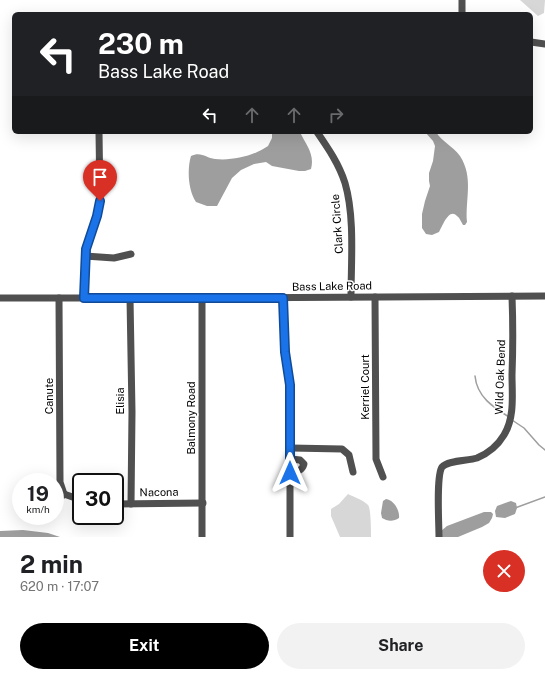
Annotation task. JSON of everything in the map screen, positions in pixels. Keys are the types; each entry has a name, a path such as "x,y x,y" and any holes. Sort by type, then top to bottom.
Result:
{"street":[{"path":"462,0 462,12"},
{"path":"533,42 545,44"},
{"path":"84,298 86,249 97,216 100,201 100,134"},
{"name":"Clark Circle","path":"318,134 340,170 348,200 351,238 351,297"},
{"path":"85,256 114,258 130,254"},
{"name":"Wild Oak Bend","path":"439,537 439,486 440,472 443,467 448,464 476,458 489,452 505,434 512,402 512,296"},
{"name":"Bass Lake Road","path":"0,298 545,296"},
{"name":"Kerriel Court","path":"375,297 376,460 383,476"},
{"name":"Canute","path":"59,298 60,473"},
{"name":"Elisia","path":"130,298 132,412 131,504"},
{"name":"Balmony Road","path":"202,298 202,537"},
{"path":"283,298 285,352 290,385 290,537"},
{"path":"290,448 342,449 350,455 353,472"},
{"path":"290,459 300,460 304,464 303,469 296,473 290,473"},
{"path":"64,494 72,497"},
{"name":"Nacona","path":"124,504 203,503"}],"shaded area":[{"path":"520,0 545,0 544,13 538,16"},
{"path":"272,134 301,134 311,154 311,169 299,171 272,166 266,162 254,164 241,170 232,178 217,206 207,206 196,202 191,192 189,179 191,156 201,154 212,158 222,159 250,155 268,146 272,138"},
{"path":"427,134 437,134 460,156 467,172 468,189 467,222 465,225 463,225 458,217 451,214 446,219 439,232 432,235 426,234 422,228 422,214 430,186 429,173 433,161 435,146"},
{"path":"348,494 368,505 371,537 340,537 331,516 331,509 339,504"},
{"path":"386,499 392,501 396,506 399,512 399,518 390,521 382,518 381,513 383,501"},
{"path":"511,501 516,503 517,508 515,514 505,518 496,517 495,511 497,506"},
{"path":"484,512 491,512 493,514 489,523 458,537 441,537 441,531 447,526"},
{"path":"23,530 48,533 60,537 0,537 0,531"}],"waterway":[{"path":"475,376 476,383 482,396 509,417"},
{"path":"512,420 524,428 545,450"},
{"path":"515,508 545,497"}],"route":[{"path":"100,201 97,216 90,233 84,261 84,298 283,298 285,352 290,385 290,473"}]}
